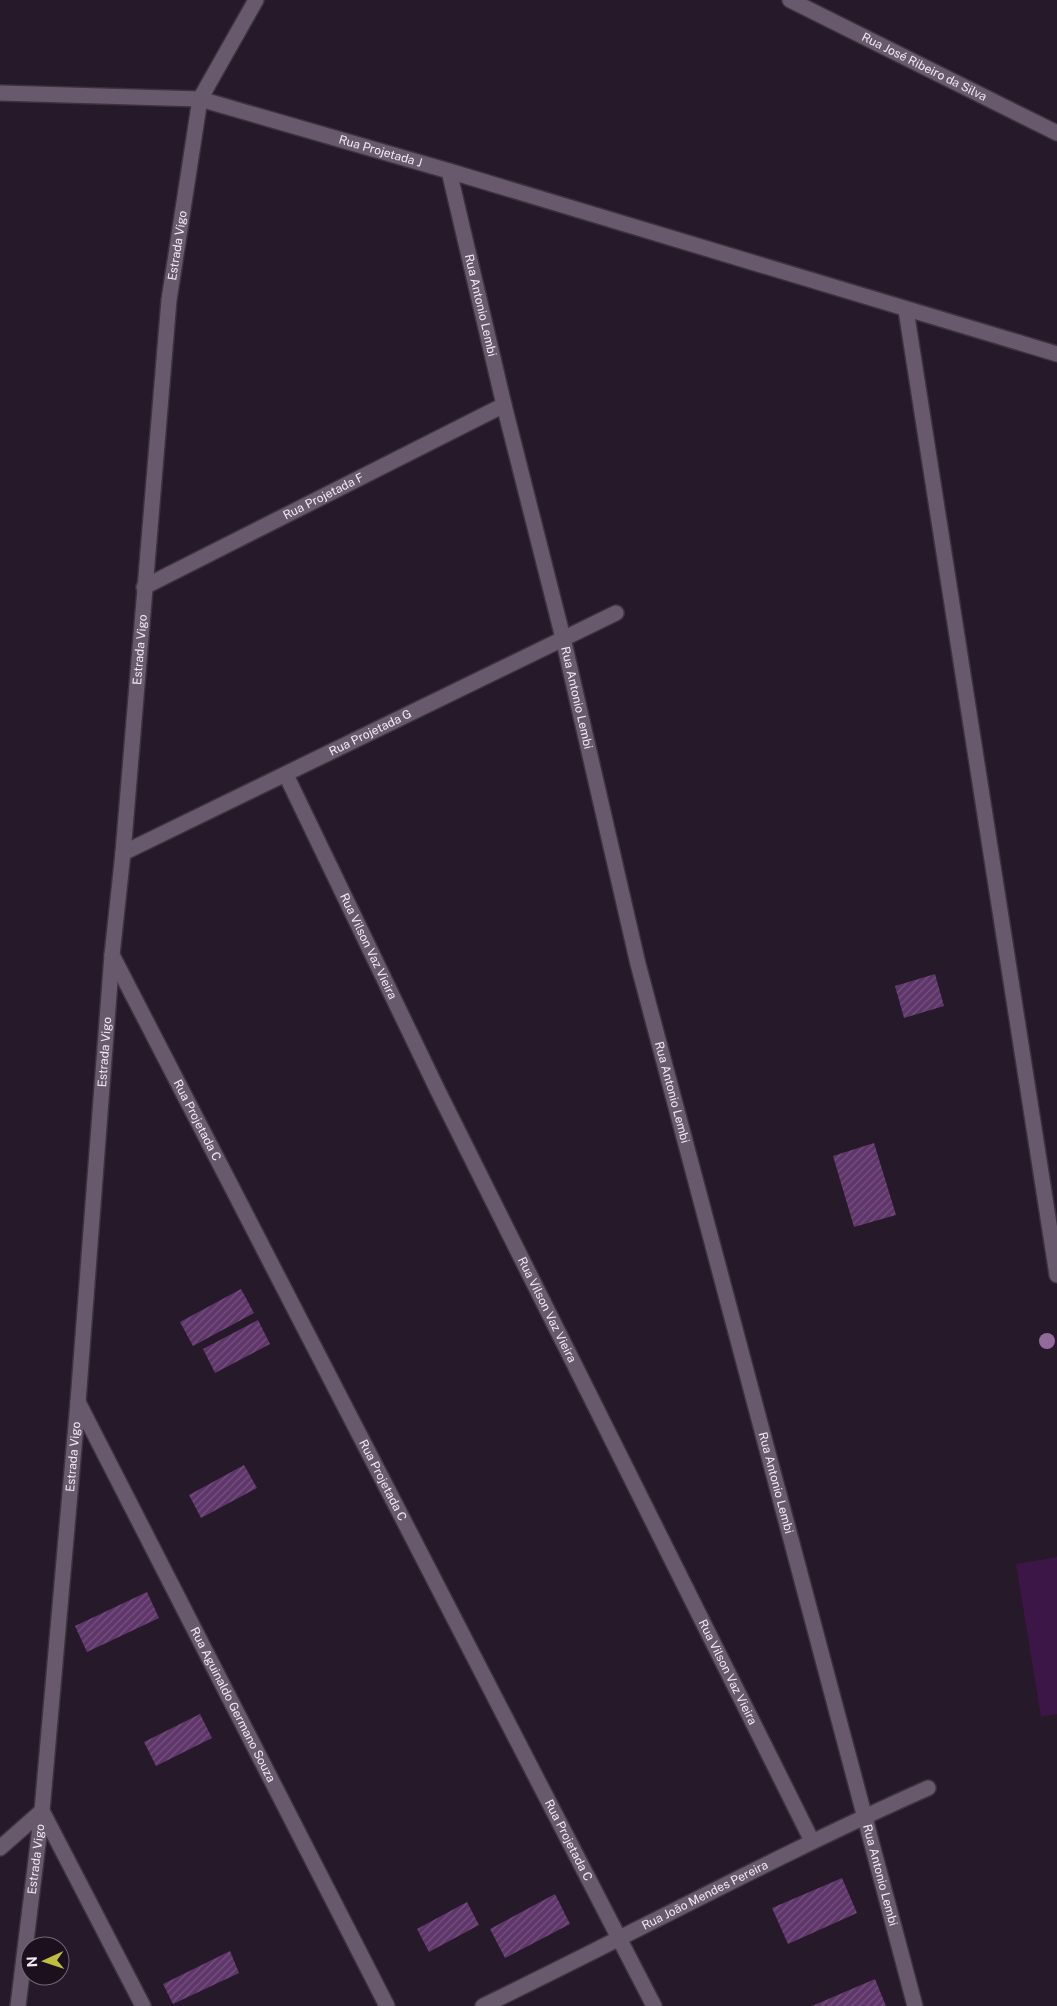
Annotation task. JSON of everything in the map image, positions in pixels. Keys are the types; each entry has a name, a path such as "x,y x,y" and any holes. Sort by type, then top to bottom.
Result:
{"street":[{"path":"200,99 256,0"},
{"name":"Rua José Ribeiro da Silva","path":"790,0 1057,133"},
{"name":"Rua Projetada J","path":"0,93 200,99 449,171 1057,354"},
{"name":"Estrada Vigo","path":"18,2006 42,1812 78,1402 112,955 123,853 169,300 200,99"},
{"name":"Rua Antonio Lembi","path":"449,171 504,405 562,638 638,964 915,2006"},
{"path":"906,310 1057,1275"},
{"name":"Rua Projetada F","path":"144,586 504,405"},
{"name":"Rua Projetada G","path":"123,853 616,613"},
{"name":"Rua Vilson Vaz Vieira","path":"286,775 443,1102 812,1841"},
{"name":"Rua Projetada C","path":"112,955 654,2006"},
{"name":"Rua Aguinaldo Germano Souza","path":"78,1402 387,2006"},
{"name":"Rua João Mendes Pereira","path":"483,2006 620,1939 812,1841 928,1788"},
{"path":"0,1848 42,1812 143,2006"}],"shaded area":[{"path":"1057,1557 1057,1714 1041,1717 1016,1564"}],"building":[{"path":"935,974 944,1006 904,1018 895,986"},
{"path":"874,1143 896,1215 854,1227 833,1156"},
{"path":"241,1289 254,1313 193,1346 180,1322"},
{"path":"258,1320 270,1344 215,1373 203,1349"},
{"path":"244,1465 257,1488 201,1518 189,1495"},
{"path":"147,1592 159,1618 87,1652 75,1626"},
{"path":"200,1714 212,1738 156,1766 144,1742"},
{"path":"842,1878 857,1913 788,1944 772,1908"},
{"path":"555,1894 570,1924 505,1958 490,1929"},
{"path":"467,1902 479,1925 429,1952 417,1929"},
{"path":"230,1951 239,1973 173,2004 163,1984"},
{"path":"875,1979 886,2006 812,2006"}]}
